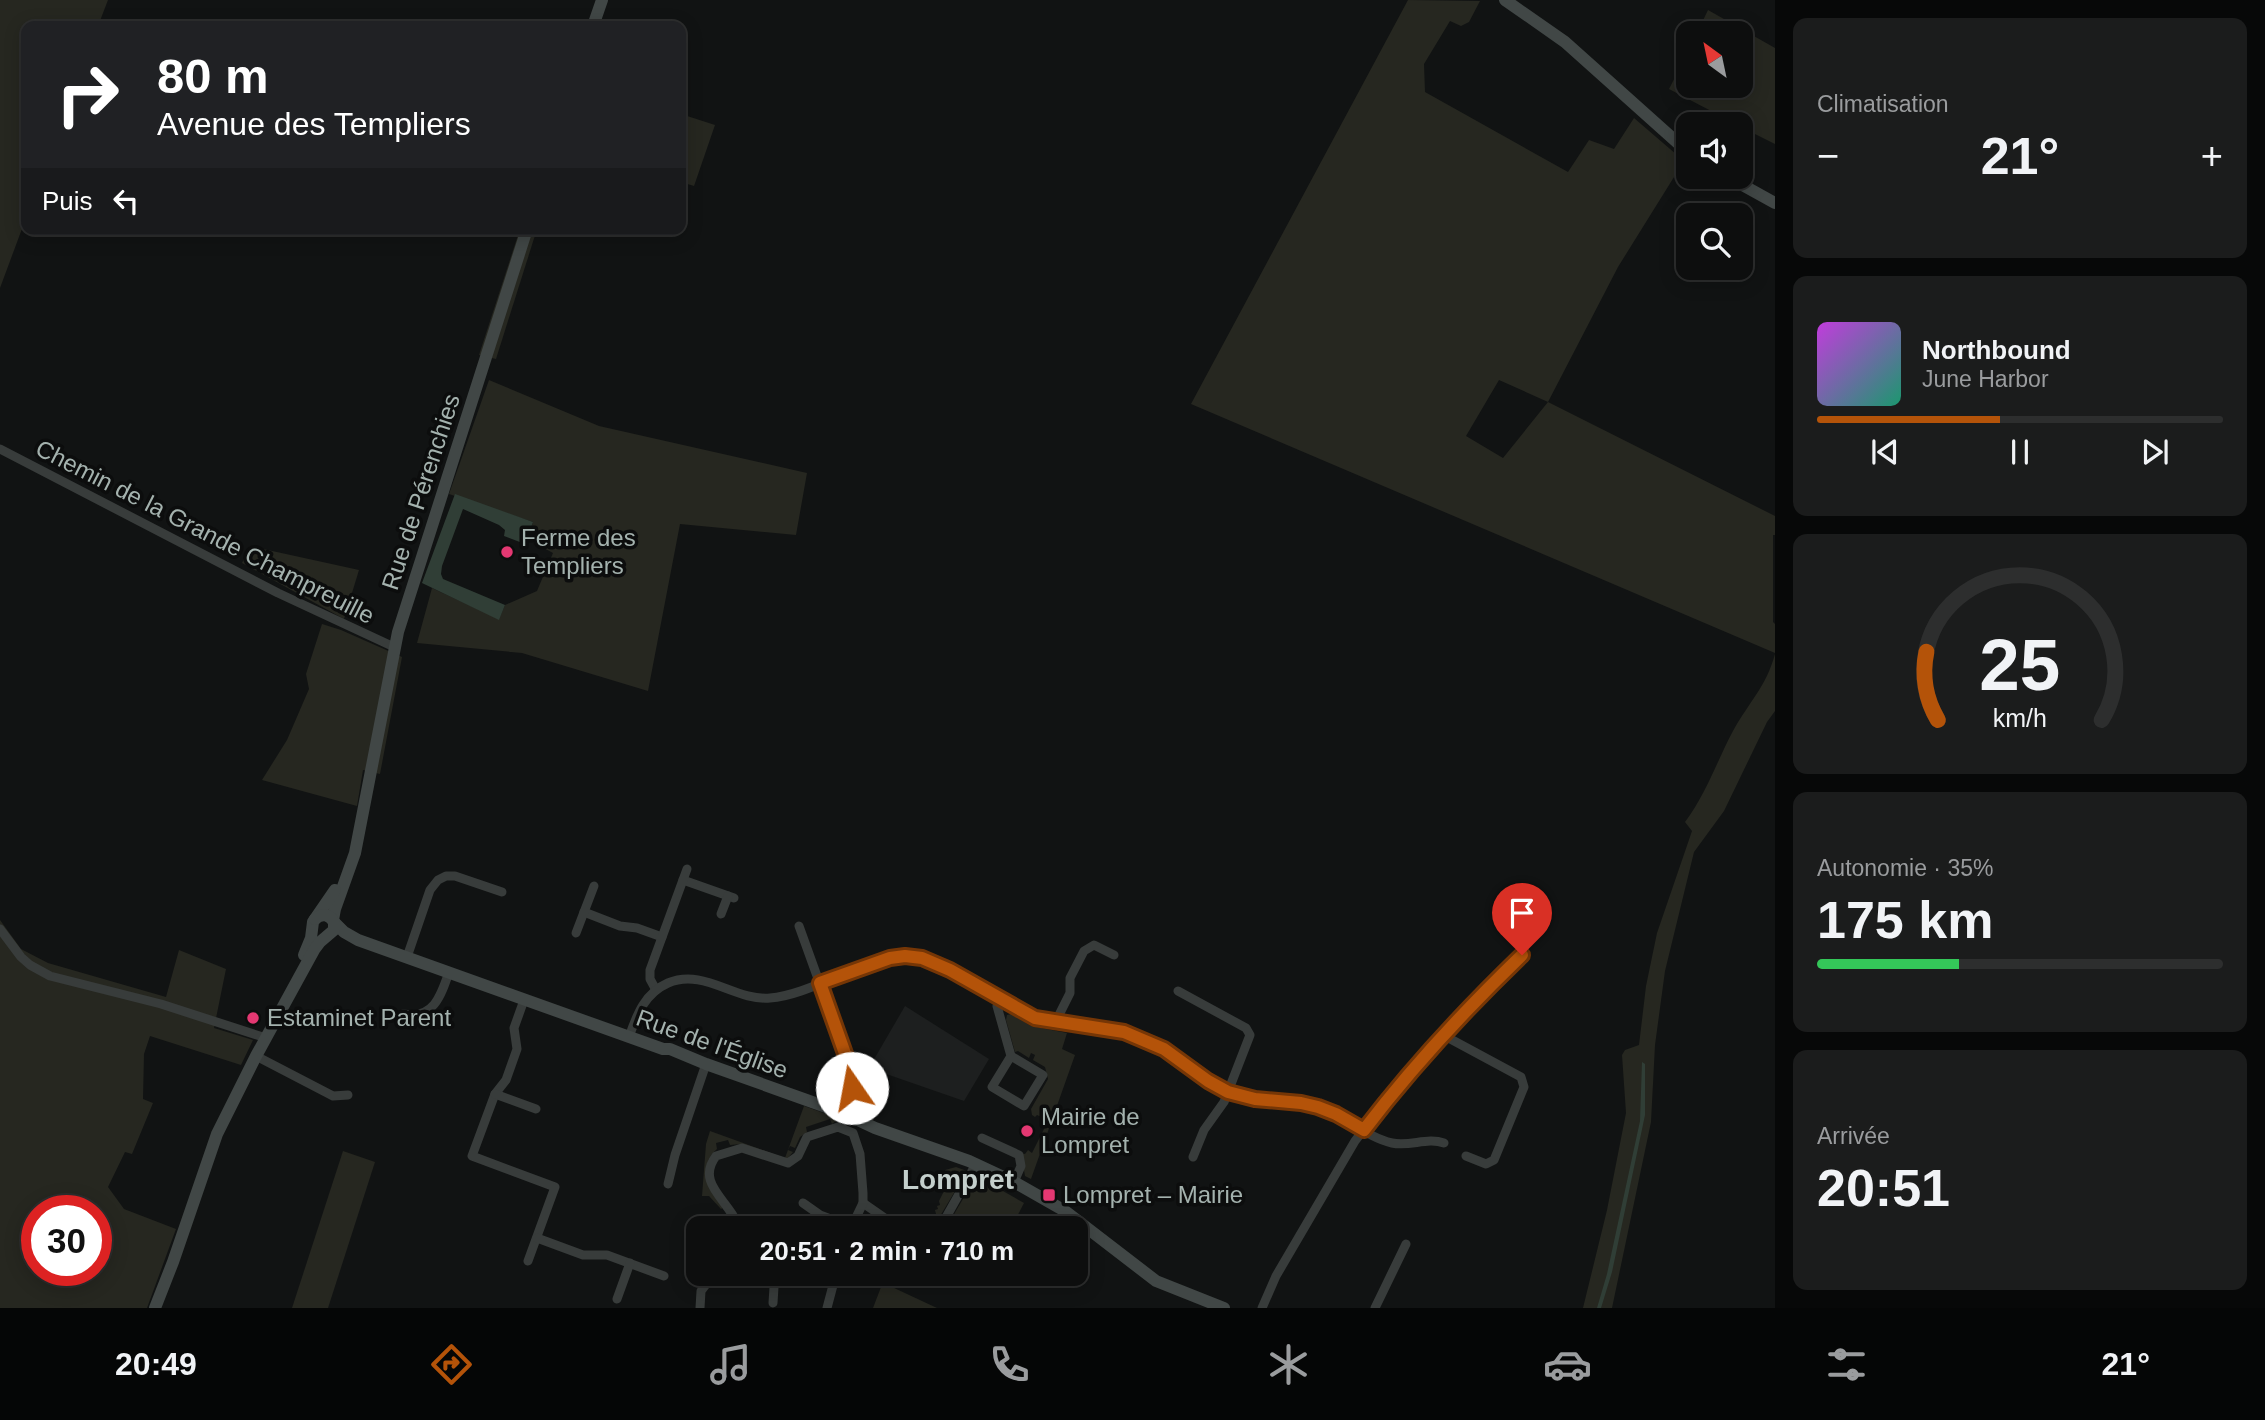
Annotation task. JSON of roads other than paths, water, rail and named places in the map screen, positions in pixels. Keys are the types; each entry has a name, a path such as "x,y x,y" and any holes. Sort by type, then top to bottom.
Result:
{"main road":[{"path":"595,21 602,0"},
{"path":"1505,0 1565,43 1676,141"},
{"path":"1750,189 1775,203"},
{"name":"Rue de Pérenchies","path":"357,835 394,648 525,235"},
{"path":"286,1000 308,946 314,923 334,891 357,835"},
{"path":"155,1308 212,1145 286,1000 317,947 331,929 335,909 353,861 357,835"},
{"name":"Rue de l'Église","path":"314,923 324,915 331,929 358,940 629,1037 670,1049 976,1164 1065,1211 1156,1281 1224,1308"},
{"path":"314,923 318,936 331,929"}],"street":[{"name":"Chemin de la Grande Champreuille","path":"0,449 291,600 394,648"},
{"path":"656,990 649,973 687,869"},
{"path":"407,957 430,890 438,880 455,876 502,892"},
{"path":"682,880 731,897 721,914"},
{"path":"576,933 594,886"},
{"path":"584,912 620,926 638,928 662,937"},
{"path":"799,926 853,1076 854,1084 841,1127"},
{"path":"0,929 21,957 50,976 161,1004 266,1038"},
{"path":"1055,1023 1070,993 1070,978 1086,949 1094,945 1114,955"},
{"path":"1262,1308 1273,1282 1340,1163 1364,1130 1397,1087 1443,1035 1522,955"},
{"path":"629,1037 639,1010 656,990 671,982 689,978 746,996 771,998 886,960 917,957 944,967 1035,1018 1055,1023 1100,1027 1137,1037 1164,1049 1228,1092 1255,1099 1318,1107 1395,1143 1431,1140 1444,1143"},
{"path":"403,1014 417,1016 432,1009 439,999 449,972"},
{"path":"1178,991 1248,1030 1250,1038 1221,1108 1204,1130 1193,1157"},
{"path":"1001,999 997,1006 1011,1056 1043,1075 1024,1106 992,1087 1011,1056"},
{"path":"524,1000 514,1028 517,1049 505,1083 495,1094 472,1156 555,1186 528,1261"},
{"path":"1443,1035 1521,1077 1524,1082 1492,1162 1486,1164 1466,1156"},
{"path":"256,1056 333,1096 348,1094"},
{"path":"668,1184 706,1064"},
{"path":"495,1094 536,1109"},
{"path":"734,1216 711,1185 710,1168 716,1156 734,1148 742,1148 782,1163 791,1162 799,1156 803,1142 809,1135 841,1127 850,1131 856,1140 862,1171 863,1203 857,1216"},
{"path":"982,1138 1019,1154 1021,1166 1014,1182"},
{"path":"947,1216 976,1164"},
{"path":"803,1203 822,1216"},
{"path":"863,1203 882,1216"},
{"path":"537,1238 583,1255 604,1254 664,1276"},
{"path":"1375,1308 1406,1244"},
{"path":"617,1299 630,1264"},
{"path":"700,1308 701,1291 705,1286"},
{"path":"773,1303 774,1286"},
{"path":"827,1308 833,1286"}],"place":[{"name":"Ferme des Templiers","path":"507,552"},
{"name":"Estaminet Parent","path":"253,1018"},
{"name":"Mairie de Lompret","path":"1027,1131"},
{"name":"Lompret – Mairie","path":"1049,1195"}],"district":[{"name":"Lompret","path":"958,1179"}]}
